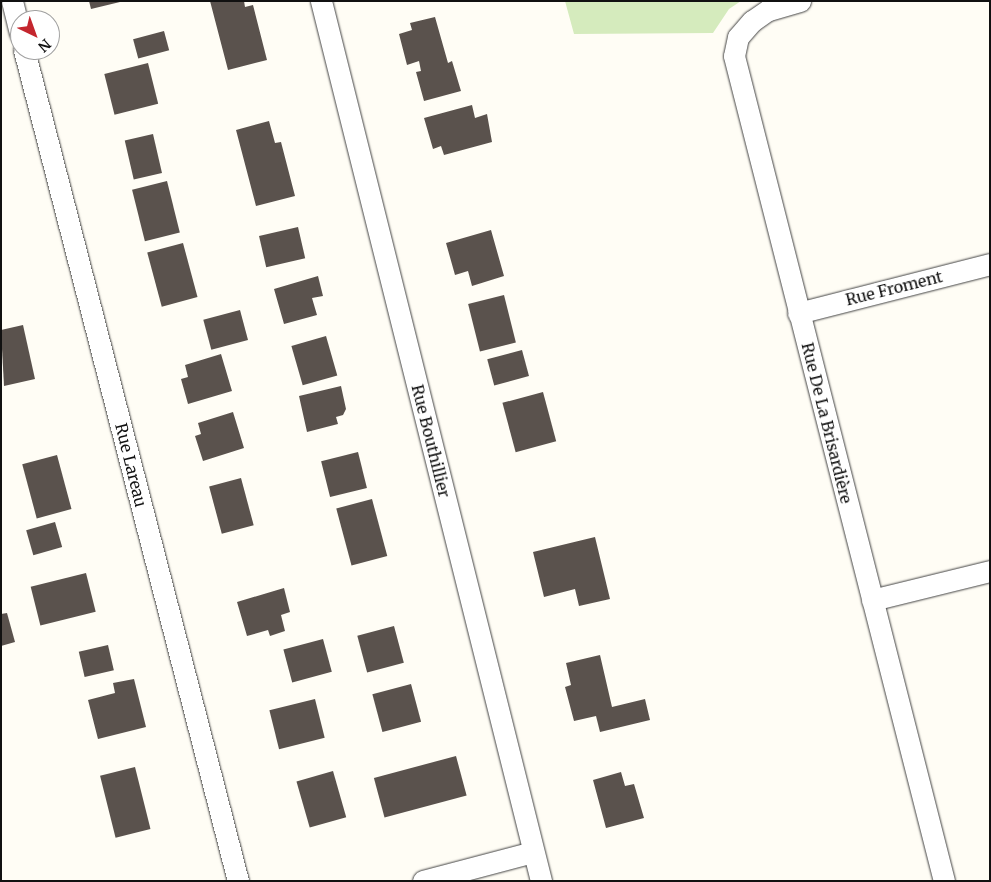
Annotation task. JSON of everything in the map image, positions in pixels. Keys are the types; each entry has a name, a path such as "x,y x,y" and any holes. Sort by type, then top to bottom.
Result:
{"street":[{"name":"Rue Bouthillier","path":"321,1 541,881"},
{"name":"Rue De La Brisardière","path":"800,1 768,10 752,20 738,37 734,56 944,881"},
{"name":"Rue Lareau","path":"27,60 238,881"},
{"name":"Rue Froment","path":"798,313 990,264"},
{"path":"872,600 990,571"},
{"path":"423,881 533,852"}],"green space":[{"path":"565,1 741,1 729,9 713,33 574,34"}],"building":[{"path":"89,1 120,1 120,2 91,9"},
{"path":"210,1 244,1 245,7 253,5 267,60 228,70"},
{"path":"435,17 448,63 452,61 461,91 424,101 416,72 421,71 419,61 407,65 399,34 412,30 410,23"},
{"path":"164,31 169,50 138,59 133,39"},
{"path":"148,63 158,104 114,115 104,74"},
{"path":"472,105 475,118 487,114 492,142 444,155 441,146 433,149 424,118"},
{"path":"269,121 275,143 281,142 295,196 256,206 236,130"},
{"path":"153,134 162,173 134,179 125,141"},
{"path":"167,181 180,232 145,241 132,190"},
{"path":"298,227 305,258 266,267 259,236"},
{"path":"491,230 504,276 472,286 468,271 455,275 446,243"},
{"path":"183,243 197,297 162,307 147,253"},
{"path":"318,276 323,296 312,298 317,315 284,324 274,289"},
{"path":"504,295 516,343 480,351 468,304"},
{"path":"240,310 248,340 211,350 203,320"},
{"path":"23,325 35,379 4,386 1,330"},
{"path":"326,336 337,375 303,385 291,346"},
{"path":"522,350 529,376 494,385 487,359"},
{"path":"221,354 232,391 188,404 181,379 188,377 185,365"},
{"path":"341,386 346,409 343,415 336,417 338,424 307,432 299,396"},
{"path":"543,392 556,441 516,452 502,403"},
{"path":"233,412 244,448 203,461 195,436 201,434 198,423"},
{"path":"358,452 367,488 330,497 321,461"},
{"path":"57,455 71,509 37,518 22,464"},
{"path":"241,478 254,525 222,534 209,487"},
{"path":"372,499 387,556 352,566 336,509"},
{"path":"55,522 62,547 33,555 26,530"},
{"path":"595,537 610,599 579,606 575,589 544,597 533,552"},
{"path":"86,573 96,612 40,626 31,587"},
{"path":"284,588 290,612 281,615 285,631 270,636 268,630 247,636 237,602"},
{"path":"7,613 15,642 1,646 1,614"},
{"path":"394,626 404,663 367,673 357,636"},
{"path":"323,639 332,672 292,682 283,650"},
{"path":"108,645 114,670 85,677 79,652"},
{"path":"600,655 612,707 645,699 650,720 600,732 596,716 574,721 565,687 571,685 566,663"},
{"path":"134,679 146,727 98,739 88,700 115,693 113,683"},
{"path":"411,684 421,722 382,732 372,694"},
{"path":"315,699 325,738 279,749 269,710"},
{"path":"456,756 467,796 385,818 374,778"},
{"path":"135,767 150,829 116,838 100,776"},
{"path":"333,771 346,817 310,828 296,781"},
{"path":"621,772 625,786 634,784 644,818 606,828 593,780"}]}
